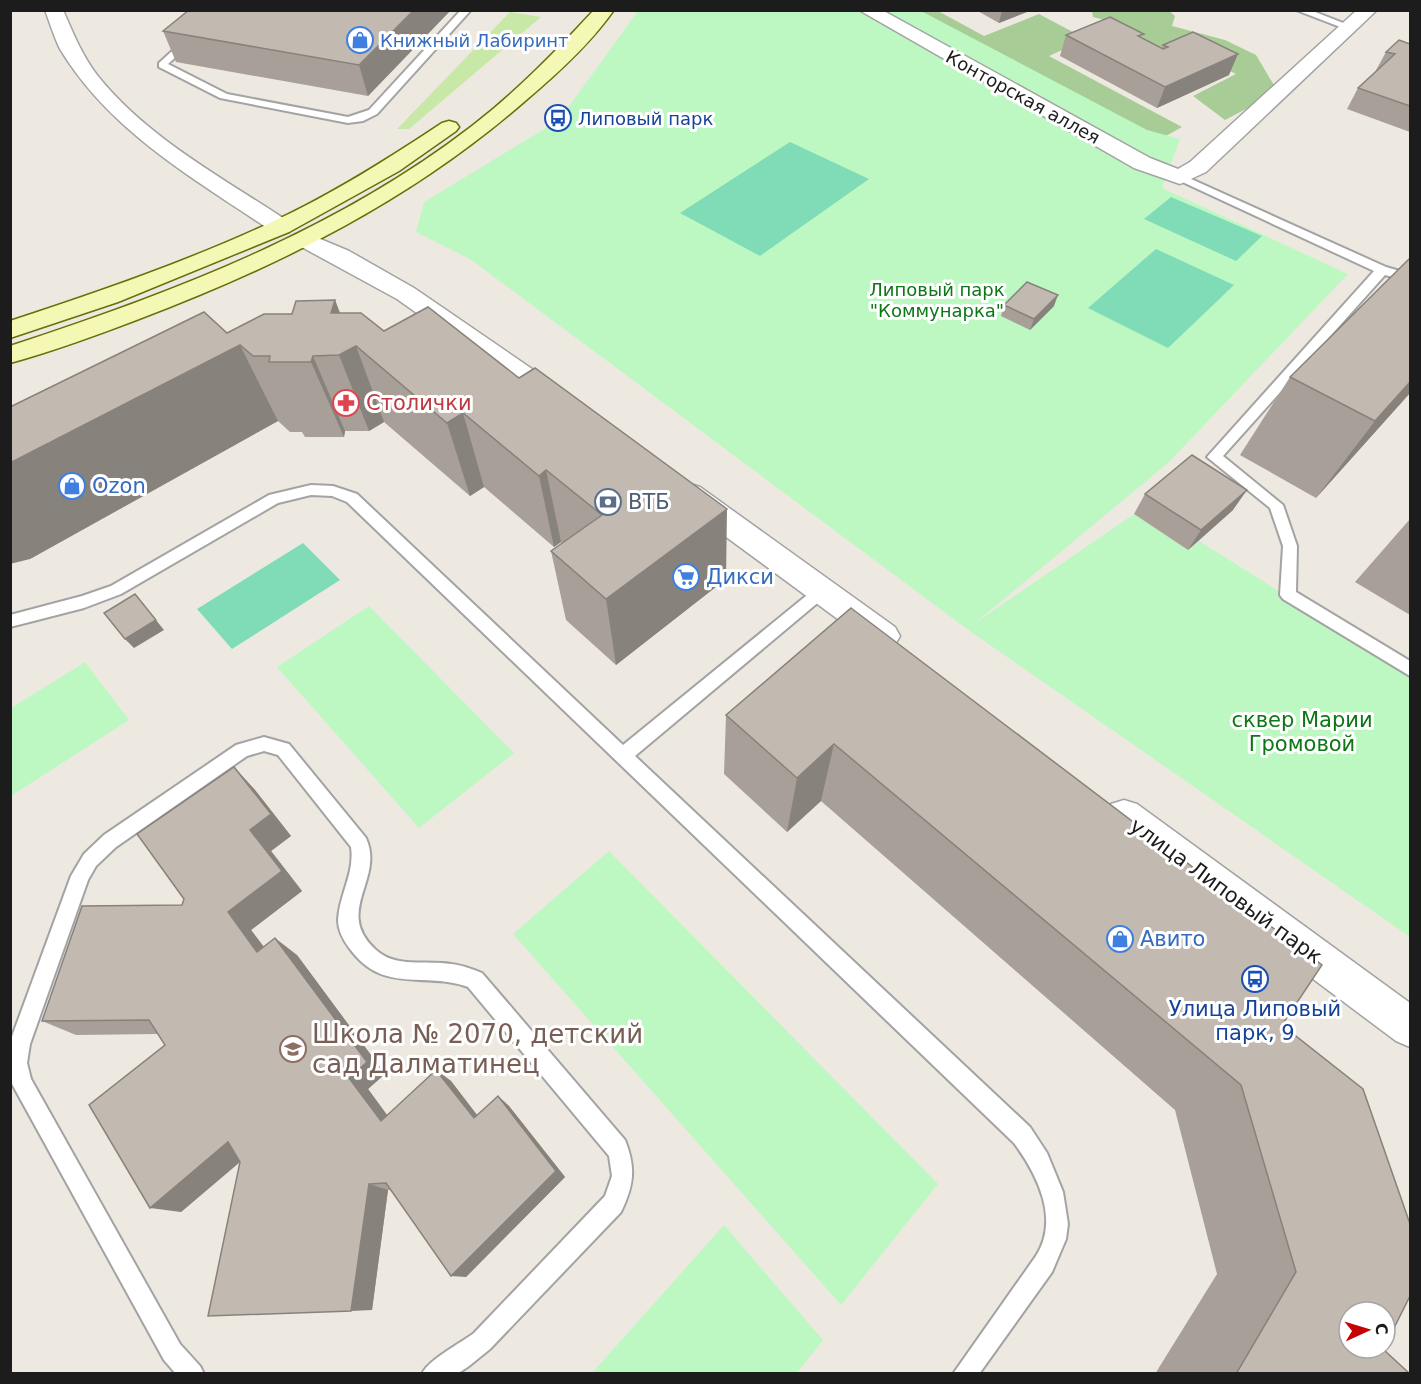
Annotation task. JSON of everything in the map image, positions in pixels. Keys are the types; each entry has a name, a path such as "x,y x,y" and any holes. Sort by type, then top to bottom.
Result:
{"main road":[{"path":"480,103 525,69 580,10"},
{"path":"10,355 122,317 306,240 415,178 478,133 548,74 605,10"},
{"path":"10,330 109,297 281,227 391,166 463,116"}],"street":[{"path":"54,10 59,30 81,68 109,101 160,146 281,227 354,262 421,301 586,420"},
{"name":"Конторская аллея","path":"868,10 1142,163 1180,177"},
{"path":"1180,177 1198,167 1368,10"},
{"path":"672,483 911,657"},
{"name":"улица Липовый парк","path":"1095,794 1410,1027"}],"lane":[{"path":"223,10 162,65 224,96 348,120 359,119 373,112 467,10"},
{"path":"1300,10 1351,28"},
{"path":"1180,177 1382,270 1410,278"},
{"path":"1382,270 1214,457 1276,505 1290,546 1288,595 1410,669"},
{"path":"10,621 84,602 116,590 274,499 302,491 333,491 352,498 1022,1135 1040,1160 1047,1177 1054,1208 1055,1221 1050,1254 965,1374"},
{"path":"624,755 822,591"},
{"path":"192,1374 172,1352 21,1082 18,1053 80,876 90,860 110,841 242,750 264,744 283,749 360,844 362,864 348,923 352,936 369,957 386,968 455,973 475,980 616,1148 623,1161 622,1187 613,1204 482,1341 461,1358 434,1374"}],"green space":[{"name":"Липовый парк \"Коммунарка\"","path":"638,11 921,11 1147,130 1180,139 1162,188 1348,274 1168,463 975,623 1134,514 1188,550 1199,541 1410,673 1410,937 967,629 470,259 416,232 424,202 559,120"},
{"path":"900,11 938,11 984,36 1039,14 1086,39 1049,56 1182,127 1148,146"},
{"path":"1092,11 1169,11 1175,16 1172,26 1225,40 1256,55 1278,92 1225,120 1193,96 1236,74 1186,49 1159,57 1127,26 1093,17"},
{"path":"510,12 541,17 409,129 397,129"},
{"path":"790,142 869,179 760,256 680,213"},
{"path":"1171,197 1262,236 1236,261 1144,219"},
{"path":"1156,249 1234,285 1168,348 1088,308"},
{"path":"303,543 340,580 232,649 197,609"},
{"path":"369,606 514,753 419,828 277,667"},
{"path":"85,662 129,720 11,796 11,708"},
{"path":"609,851 938,1184 841,1305 513,934"},
{"path":"724,1225 823,1340 797,1373 592,1373"}],"building":[{"path":"189,10 414,10 359,65 163,31"},
{"path":"1110,17 1144,34 1138,36 1163,49 1168,47 1163,45 1193,32 1238,54 1165,87 1066,35"},
{"path":"1399,40 1410,44 1410,106 1358,88 1395,54 1386,52"},
{"path":"1410,258 1410,382 1375,421 1290,377"},
{"path":"1027,282 1058,295 1034,319 1004,305"},
{"path":"335,300 331,313 361,313 384,331 428,307 519,378 535,368 727,509 606,599 551,551 602,515 546,470 539,476 463,413 447,423 356,346 339,355 313,356 311,362 269,362 270,356 253,356 240,345 10,463 10,407 204,312 227,333 264,314 292,314 296,301"},
{"path":"1192,455 1247,490 1201,530 1145,494"},
{"path":"135,594 156,620 125,639 104,613"},
{"path":"851,608 1322,965 1282,1025 1363,1089 1410,1224 1410,1296 1397,1322 1397,1300 1337,1300 1337,1360 1395,1360 1410,1374 1236,1374 1296,1272 1241,1085 834,744 797,778 726,715"},
{"path":"234,767 271,814 250,830 282,871 228,912 257,952 275,938 367,1062 349,1078 381,1121 436,1070 474,1118 498,1096 556,1171 451,1276 386,1183 369,1184 351,1311 208,1316 240,1162 228,1142 150,1208 89,1105 165,1045 149,1020 42,1021 82,906 182,905 184,899 137,834"}],"place":[{"name":"Книжный Лабиринт","path":"360,40"},
{"name":"Липовый парк","path":"558,118"},
{"name":"Столички","path":"346,403"},
{"name":"Ozon","path":"72,486"},
{"name":"ВТБ","path":"608,502"},
{"name":"Дикси","path":"686,577"},
{"name":"Авито","path":"1120,939"},
{"name":"Улица Липовый парк, 9","path":"1255,979"},
{"name":"Школа № 2070, детский сад Далматинец","path":"293,1049"}],"park label":[{"name":"сквер Марии Громовой","path":"1302,732"}]}
